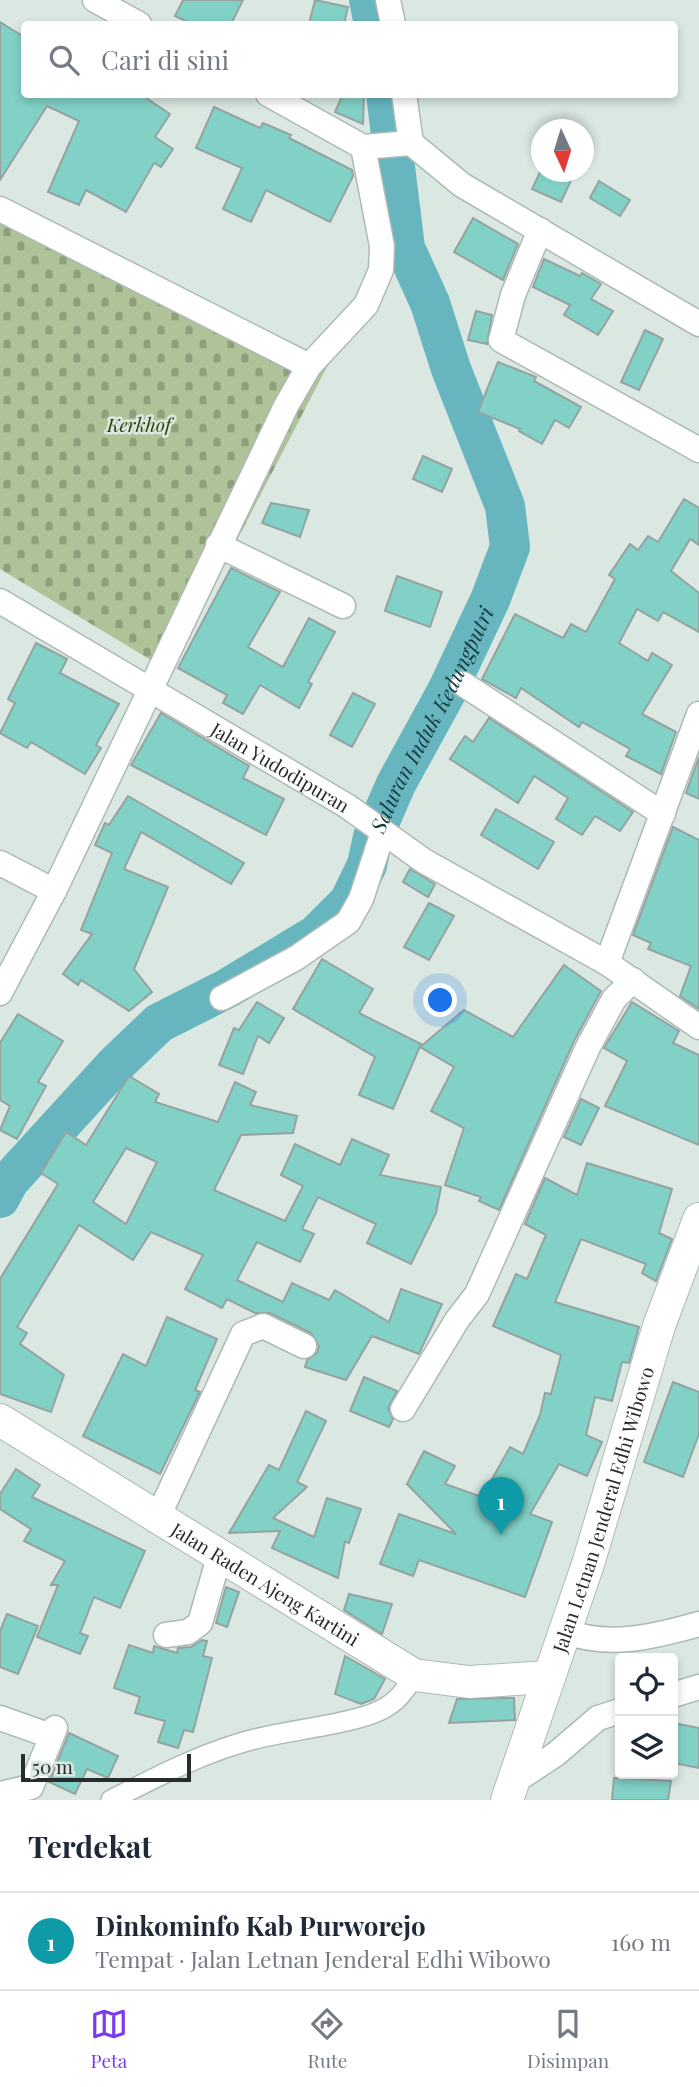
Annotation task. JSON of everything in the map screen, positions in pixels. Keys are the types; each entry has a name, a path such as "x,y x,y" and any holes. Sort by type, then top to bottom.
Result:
{"street":[{"path":"95,0 134,21"},
{"path":"388,0 392,21"},
{"path":"277,98 389,145 699,324"},
{"path":"0,993 54,891 218,545 309,366 366,305 381,270 389,145 403,98"},
{"path":"0,209 309,366"},
{"path":"540,230 513,295 501,340 699,450"},
{"path":"218,545 343,606"},
{"name":"Jalan Yudodipuran","path":"0,600 347,806 424,861 607,963 699,1027"},
{"path":"463,684 663,814"},
{"path":"607,963 699,714"},
{"path":"222,998 296,958 348,922 361,899 382,831"},
{"path":"0,863 54,891"},
{"path":"403,1409 457,1320 477,1294 526,1192 589,1047 614,999 633,980"},
{"name":"Jalan Letnan Jenderal Edhi Wibowo","path":"510,1792 588,1564 659,1326 699,1219"},
{"path":"157,1519 243,1334 263,1326 304,1346"},
{"name":"Jalan Raden Ajeng Kartini","path":"0,1420 414,1675 469,1682 549,1677"},
{"path":"166,1634 188,1632 200,1623 219,1557"},
{"path":"563,1631 591,1639 644,1639 699,1624"},
{"path":"111,1800 206,1754 253,1739 370,1715 394,1702 407,1689 414,1675"},
{"path":"678,1693 699,1687"},
{"path":"510,1792 598,1718 615,1713"},
{"path":"0,1718 53,1732 31,1787 0,1794"}],"green space":[{"name":"Kerkhof","path":"0,199 330,361 169,671 0,569"}],"building":[{"path":"183,0 243,0 232,21 186,21 175,16"},
{"path":"315,0 348,7 345,21 310,21"},
{"path":"0,22 21,35 21,98 146,98 170,114 155,137 173,149 161,167 154,163 126,212 86,190 79,205 48,192 79,121 47,106 0,180"},
{"path":"341,98 364,98 363,124 335,112"},
{"path":"214,107 260,128 263,123 291,135 289,138 352,170 353,176 330,222 266,190 251,222 223,209 242,168 196,148"},
{"path":"599,181 630,200 620,216 590,198"},
{"path":"535,182 570,182 561,202 532,189"},
{"path":"473,218 518,244 503,280 454,252"},
{"path":"544,259 580,276 582,273 601,284 591,299 613,311 598,335 564,315 570,305 533,287"},
{"path":"476,311 492,315 487,344 468,340"},
{"path":"645,330 663,339 639,390 621,382"},
{"path":"498,362 536,377 534,381 581,407 569,428 555,420 542,444 519,431 520,429 478,412"},
{"path":"423,456 452,469 442,492 413,479"},
{"path":"684,499 699,508 699,545 690,539 671,571 699,593 699,632 663,612 658,621 637,609 619,643 648,661 652,653 672,665 642,714 676,732 661,774 626,756 630,749 582,722 579,727 521,688 516,698 482,679 515,614 563,638 571,624 586,632 615,579 609,575 630,544 638,550 648,536 658,542"},
{"path":"271,503 309,510 300,537 262,523"},
{"path":"231,568 280,592 248,647 283,667 309,618 335,632 308,682 312,684 299,708 260,685 243,714 223,703 227,695 178,668"},
{"path":"397,576 442,592 430,627 385,611"},
{"path":"36,643 67,659 60,673 119,704 96,745 101,748 85,774 31,742 27,748 0,733 15,703 8,699"},
{"path":"353,693 375,704 352,747 330,735"},
{"path":"161,713 249,766 243,778 284,799 266,835 131,765"},
{"path":"489,718 633,812 620,831 595,816 582,835 556,819 568,798 534,776 518,803 450,759 465,736 473,742"},
{"path":"699,757 699,799 686,793"},
{"path":"128,796 244,863 231,884 141,832 124,869 168,887 134,969 152,992 129,1011 81,980 78,985 63,974 92,934 81,930 112,853 95,845 105,823 109,825"},
{"path":"496,809 554,842 538,869 481,835"},
{"path":"673,827 699,840 699,1009 680,996 691,966 648,949 651,943 633,935"},
{"path":"410,869 435,884 428,897 403,882"},
{"path":"429,903 454,916 429,960 404,947"},
{"path":"322,959 373,989 359,1013 421,1044 393,1109 359,1095 375,1057 293,1009"},
{"path":"564,965 601,991 574,1041 499,1210 479,1201 481,1197 445,1185 464,1128 431,1111 454,1067 420,1047 464,1010 513,1037"},
{"path":"257,1002 284,1018 269,1043 258,1036 243,1074 219,1065 234,1028 239,1030"},
{"path":"632,1002 679,1031 673,1043 699,1055 699,1145 605,1106 627,1061 604,1048"},
{"path":"18,1014 63,1041 38,1082 46,1086 17,1139 0,1130 10,1106 0,1100 0,1043"},
{"path":"129,1076 159,1094 155,1102 218,1122 235,1082 256,1092 250,1105 297,1116 293,1133 241,1135 214,1190 285,1221 303,1186 281,1175 295,1144 340,1165 352,1139 389,1155 380,1175 441,1187 436,1213 411,1264 367,1243 376,1224 318,1197 302,1229 314,1234 300,1262 257,1242 237,1280 283,1302 292,1283 329,1300 335,1290 389,1322 401,1289 442,1304 419,1354 372,1336 346,1380 305,1367 307,1360 317,1353 319,1346 311,1333 270,1313 255,1313 227,1299 222,1308 185,1289 203,1255 151,1232 133,1260 79,1225 17,1327 27,1333 20,1344 64,1375 51,1412 0,1394 0,1279 58,1184 41,1173 66,1132 86,1145","holes":["126,1148 157,1162 126,1224 93,1202"]},
{"path":"581,1099 599,1108 581,1145 564,1137"},
{"path":"587,1163 672,1189 659,1233 672,1239 656,1281 642,1273 646,1264 581,1239 555,1302 639,1327 629,1363 622,1362 612,1401 595,1397 586,1435 602,1442 587,1476 559,1464 530,1514 552,1522 525,1597 419,1560 413,1576 380,1564 399,1514 456,1534 407,1484 424,1451 455,1466 445,1484 482,1497 510,1447 523,1454 540,1415 545,1393 551,1394 561,1355 493,1326 516,1274 527,1279 546,1235 525,1224 545,1178 577,1195"},
{"path":"167,1317 217,1339 195,1390 200,1392 160,1474 83,1436 123,1354 146,1366"},
{"path":"364,1377 397,1391 388,1408 393,1419 389,1427 350,1411"},
{"path":"673,1382 699,1392 699,1434 683,1477 644,1462"},
{"path":"306,1411 326,1421 297,1482 307,1487 273,1518 314,1537 327,1498 361,1509 349,1543 345,1541 338,1578 272,1548 280,1531 229,1533 269,1465 279,1470"},
{"path":"16,1469 40,1485 32,1497 145,1551 120,1608 94,1597 80,1633 88,1636 80,1654 37,1637 58,1585 51,1585 65,1561 24,1541 31,1529 0,1509 0,1494"},
{"path":"226,1587 239,1592 227,1627 216,1623"},
{"path":"349,1594 392,1604 382,1634 344,1610"},
{"path":"7,1614 38,1626 18,1674 0,1667 0,1631"},
{"path":"202,1640 207,1641 203,1656 212,1658 193,1732 184,1730 178,1748 158,1742 165,1721 135,1713 140,1697 114,1688 129,1645 153,1653 154,1646 177,1653 178,1648 191,1647"},
{"path":"345,1656 385,1679 374,1699 361,1704 335,1694"},
{"path":"514,1698 515,1720 449,1723 457,1699"},
{"path":"678,1724 699,1728 699,1768 678,1764"},
{"path":"69,1733 118,1756 108,1778 87,1769 75,1794 49,1782"},
{"path":"614,1778 671,1781 668,1800 612,1800"}],"waterway":[{"name":"Saluran Induk Kedungputri","path":"369,0 373,21"},
{"name":"Saluran Induk Kedungputri","path":"0,1198 9,1181 115,1065 159,1023 228,988 316,935 349,902 367,865 373,837 396,784 447,691 490,600 510,547 505,506 451,369 430,303 405,248 386,98"}],"place":[{"name":"Dinkominfo Kab Purworejo","path":"501,1535"}]}
